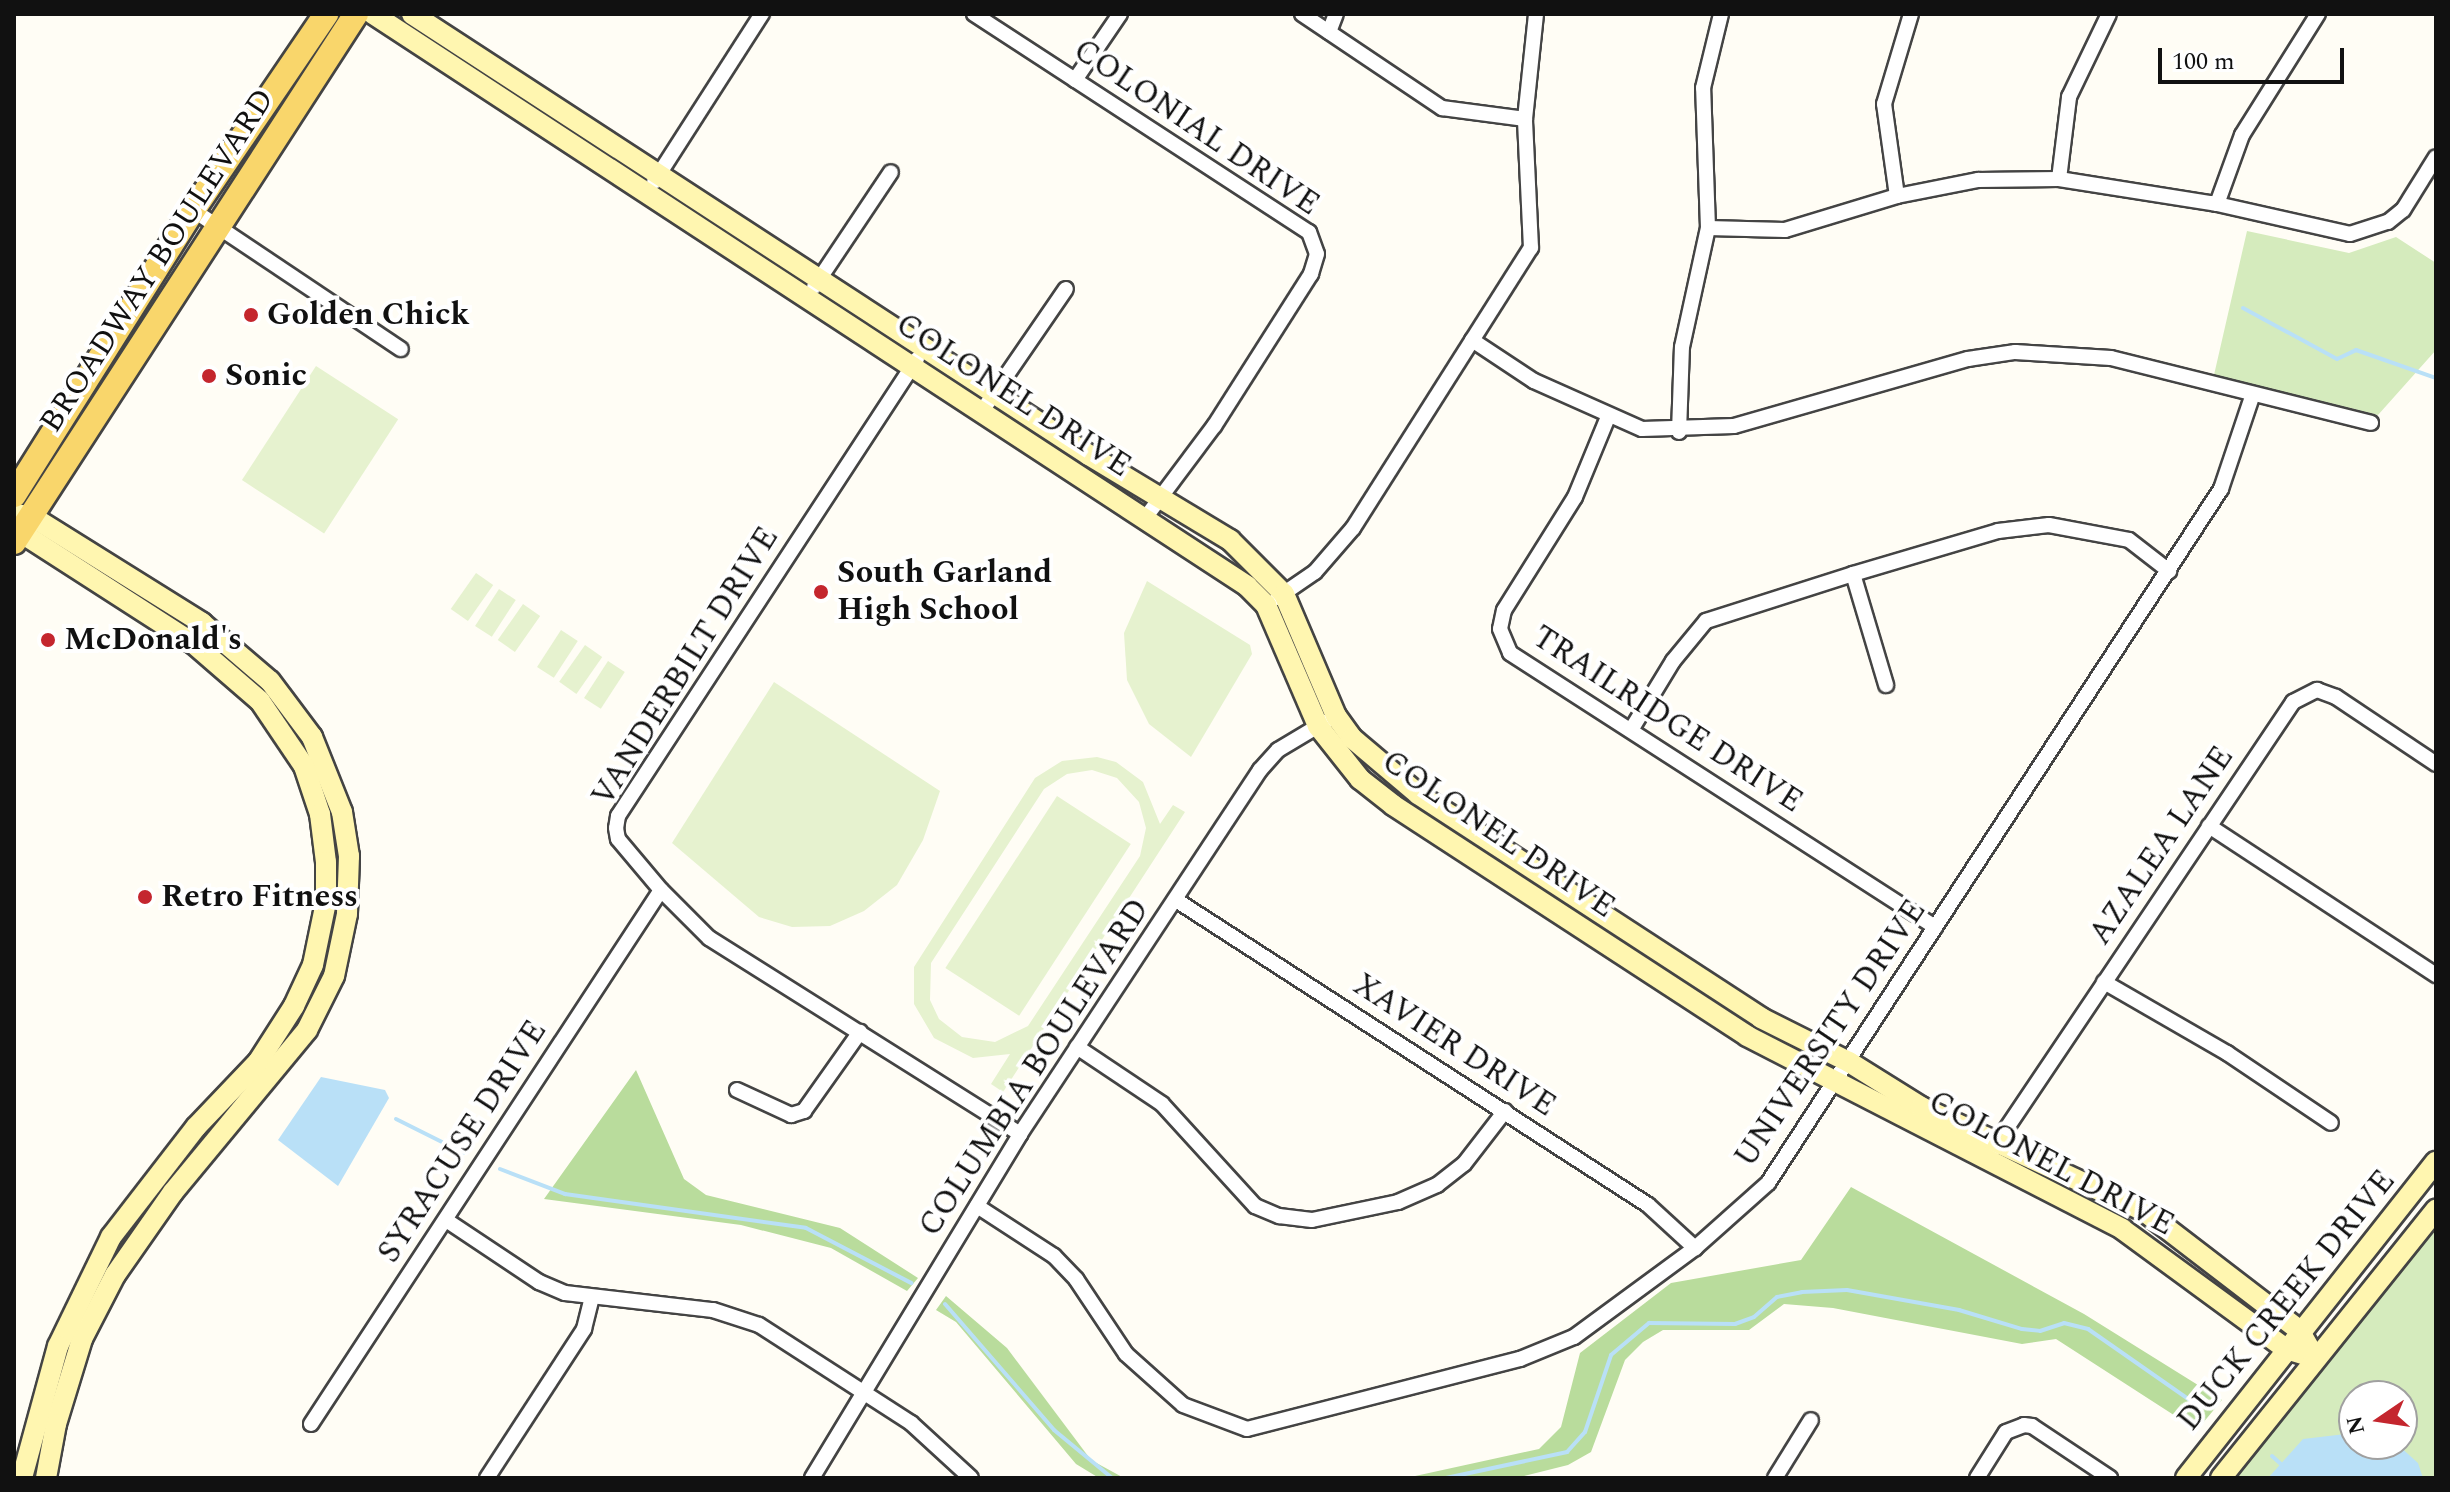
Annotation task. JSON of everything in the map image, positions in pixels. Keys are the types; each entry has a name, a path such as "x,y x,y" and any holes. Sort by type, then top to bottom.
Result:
{"main road":[{"name":"BROADWAY BOULEVARD","path":"14,495 193,210 326,14"},
{"name":"BROADWAY BOULEVARD","path":"18,527 112,390 356,14"},
{"path":"257,116 280,132"},
{"path":"91,375 112,390"}],"street":[{"name":"COLONEL DRIVE","path":"373,14 911,368 1146,517 1266,605 1360,779 1393,805 1702,1008 1835,1084 2146,1244 2286,1349 2315,1358"},
{"name":"COLONEL DRIVE","path":"412,14 994,393 1230,540 1284,594 1327,721 1383,769 1418,794 1761,1018 1849,1062 1921,1107 2144,1211 2299,1330 2315,1358"},
{"path":"647,194 762,14"},
{"name":"COLONIAL DRIVE","path":"974,14 1309,232 1317,254 1311,274 1214,426 1146,517"},
{"path":"1075,80 1120,14"},
{"path":"1302,14 1442,108 1525,119"},
{"path":"1329,32 1336,14"},
{"path":"1266,605 1315,572 1353,528 1531,248 1525,119 1536,14"},
{"path":"1679,432 1682,347 1708,228 1703,88 1721,14"},
{"path":"1897,196 1884,104 1911,14"},
{"path":"2059,179 2069,97 2109,14"},
{"path":"2217,204 2242,135 2318,14"},
{"path":"1708,228 1785,230 1897,196 1978,180 2059,179 2217,204 2350,234 2388,222 2403,210 2436,157"},
{"path":"806,297 891,172"},
{"path":"193,210 401,349"},
{"path":"982,411 1066,289"},
{"path":"1472,340 1534,381 1608,417 1642,429 1679,432 1734,426 1968,359 2015,352 2111,358 2371,423"},
{"name":"VANDERBILT DRIVE","path":"925,346 618,816 618,839 661,890 709,938 1020,1134"},
{"name":"UNIVERSITY DRIVE","path":"977,1206 1054,1256 1076,1279 1126,1354 1173,1397 1224,1424 1247,1429 1548,1349 1574,1337 1695,1248 1768,1183 2221,489 2253,394"},
{"name":"TRAILRIDGE DRIVE","path":"1608,417 1575,497 1504,610 1500,629 1510,653 1935,927"},
{"path":"1631,730 1673,661 1706,621 1998,531 2049,525 2129,540 2169,571"},
{"path":"18,527 194,644 260,701 304,766 320,814 326,862 326,902 313,965 294,1006 258,1062 196,1127 111,1237 72,1309 20,1450 22,1478"},
{"path":"18,527 202,623 270,681 312,737 342,812 349,856 347,914 327,989 307,1030 173,1192 115,1275 82,1339 52,1475 20,1450"},
{"path":"1853,574 1886,685"},
{"name":"AZALEA LANE","path":"1985,1161 2293,702 2317,690 2336,697 2436,764"},
{"name":"COLUMBIA BOULEVARD","path":"812,1478 867,1392 1020,1134 1260,770 1278,750 1327,721"},
{"path":"2209,826 2436,975"},
{"name":"SYRACUSE DRIVE","path":"311,1424 661,890"},
{"name":"XAVIER DRIVE","path":"1176,900 1648,1205 1695,1248"},
{"path":"2104,982 2227,1053 2331,1123"},
{"path":"737,1090 791,1115 804,1111 860,1032"},
{"path":"1077,1047 1162,1104 1255,1206 1279,1216 1312,1220 1398,1202 1437,1185 1464,1164 1505,1111"},
{"name":"DUCK CREEK DRIVE","path":"2186,1478 2299,1330 2436,1162"},
{"name":"DUCK CREEK DRIVE","path":"2221,1478 2436,1210"},
{"path":"446,1220 539,1282 592,1297 713,1310 759,1325 911,1423 971,1478"},
{"path":"487,1478 584,1329 592,1297"},
{"path":"1775,1478 1811,1420"},
{"path":"1977,1478 2006,1432 2024,1425 2032,1426 2110,1478"}],"green space":[{"path":"2247,231 2349,253 2396,237 2436,263 2436,350 2378,415 2214,375"},
{"path":"316,366 398,419 324,533 242,480"},
{"path":"476,573 493,585 468,621 451,609"},
{"path":"1147,581 1250,645 1252,654 1191,757 1149,724 1127,680 1124,633"},
{"path":"499,589 516,600 492,637 475,626"},
{"path":"523,604 540,616 515,652 498,640"},
{"path":"561,630 578,641 554,678 537,667"},
{"path":"585,645 602,657 576,694 559,682"},
{"path":"608,661 625,672 601,709 584,698"},
{"path":"774,682 940,791 923,840 897,885 864,911 830,926 792,927 759,917 672,843"},
{"path":"1097,757 1116,762 1143,782 1160,824 1173,805 1185,812 1003,1092 991,1084 1010,1054 973,1058 934,1038 914,1004 914,967 1035,778 1062,761","holes":["1092,770 1117,778 1139,802 1146,828 1140,856 1028,1026 995,1042 962,1037 939,1019 930,1000 931,963 1044,789 1067,774"]},
{"path":"1057,796 1131,844 1019,1016 945,968"},
{"path":"636,1070 684,1179 706,1195 840,1228 918,1278 907,1291 831,1248 741,1225 544,1199"},
{"path":"1851,1187 2084,1314 2222,1400 2197,1430 2056,1339 2022,1344 1833,1308 1784,1304 1749,1330 1663,1330 1643,1342 1625,1360 1591,1452 1568,1465 1516,1478 1406,1478 1539,1449 1561,1427 1580,1353 1671,1283 1801,1260"},
{"path":"2436,1226 2436,1478 2231,1478"},
{"path":"946,1296 1007,1348 1091,1460 1124,1478 1099,1478 1076,1464 956,1322 936,1310"}],"water":[{"path":"321,1077 385,1090 389,1098 338,1186 278,1140"},
{"path":"2338,1435 2338,1460 2415,1460 2423,1478 2268,1478 2303,1439"}],"waterway":[{"path":"2243,308 2337,359 2356,350 2436,378"},
{"path":"396,1119 464,1153"},
{"path":"500,1169 565,1194 806,1228 911,1283"},
{"path":"1446,1478 1567,1452 1585,1432 1611,1355 1649,1323 1735,1324 1754,1317 1777,1297 1802,1292 1847,1290 1959,1310 2022,1329 2040,1331 2064,1323 2088,1329 2197,1405"},
{"path":"945,1304 1054,1430 1112,1478"},
{"path":"2272,1456 2282,1465"}],"place":[{"name":"Golden Chick","path":"251,315"},
{"name":"Sonic","path":"209,376"},
{"name":"South Garland High School","path":"821,592"},
{"name":"McDonald's","path":"48,640"},
{"name":"Retro Fitness","path":"145,897"}]}
